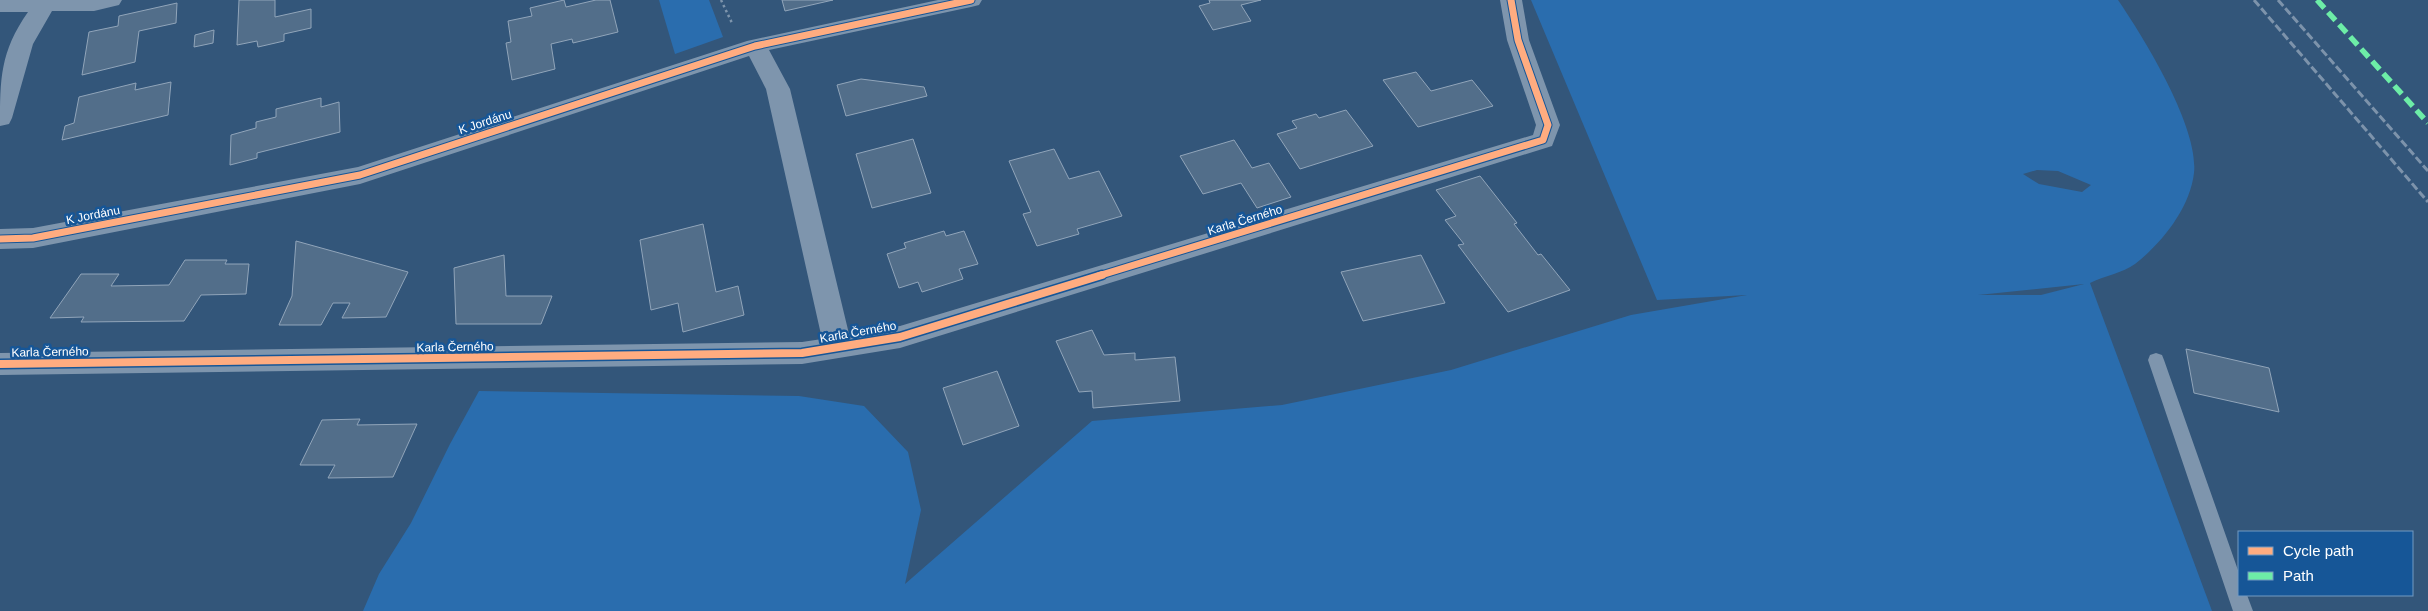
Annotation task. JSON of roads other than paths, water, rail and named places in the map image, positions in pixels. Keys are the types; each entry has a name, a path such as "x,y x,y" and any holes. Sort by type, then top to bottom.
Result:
{"street":[{"path":"0,5 94,4 111,0"},
{"name":"K Jordánu","path":"0,239 33,238 360,175 755,46 971,0"},
{"name":"Karla Černého","path":"0,364 802,353 900,337 1543,140 1548,125 1518,40 1511,0"},
{"path":"0,118 25,33 33,18 44,6"},
{"name":"Karla Černého","path":"755,46 778,89 838,347"}],"lane":[{"path":"2156,360 2243,611"}],"railway":[{"path":"2254,0 2428,202"},
{"path":"2278,0 2428,171"}]}
